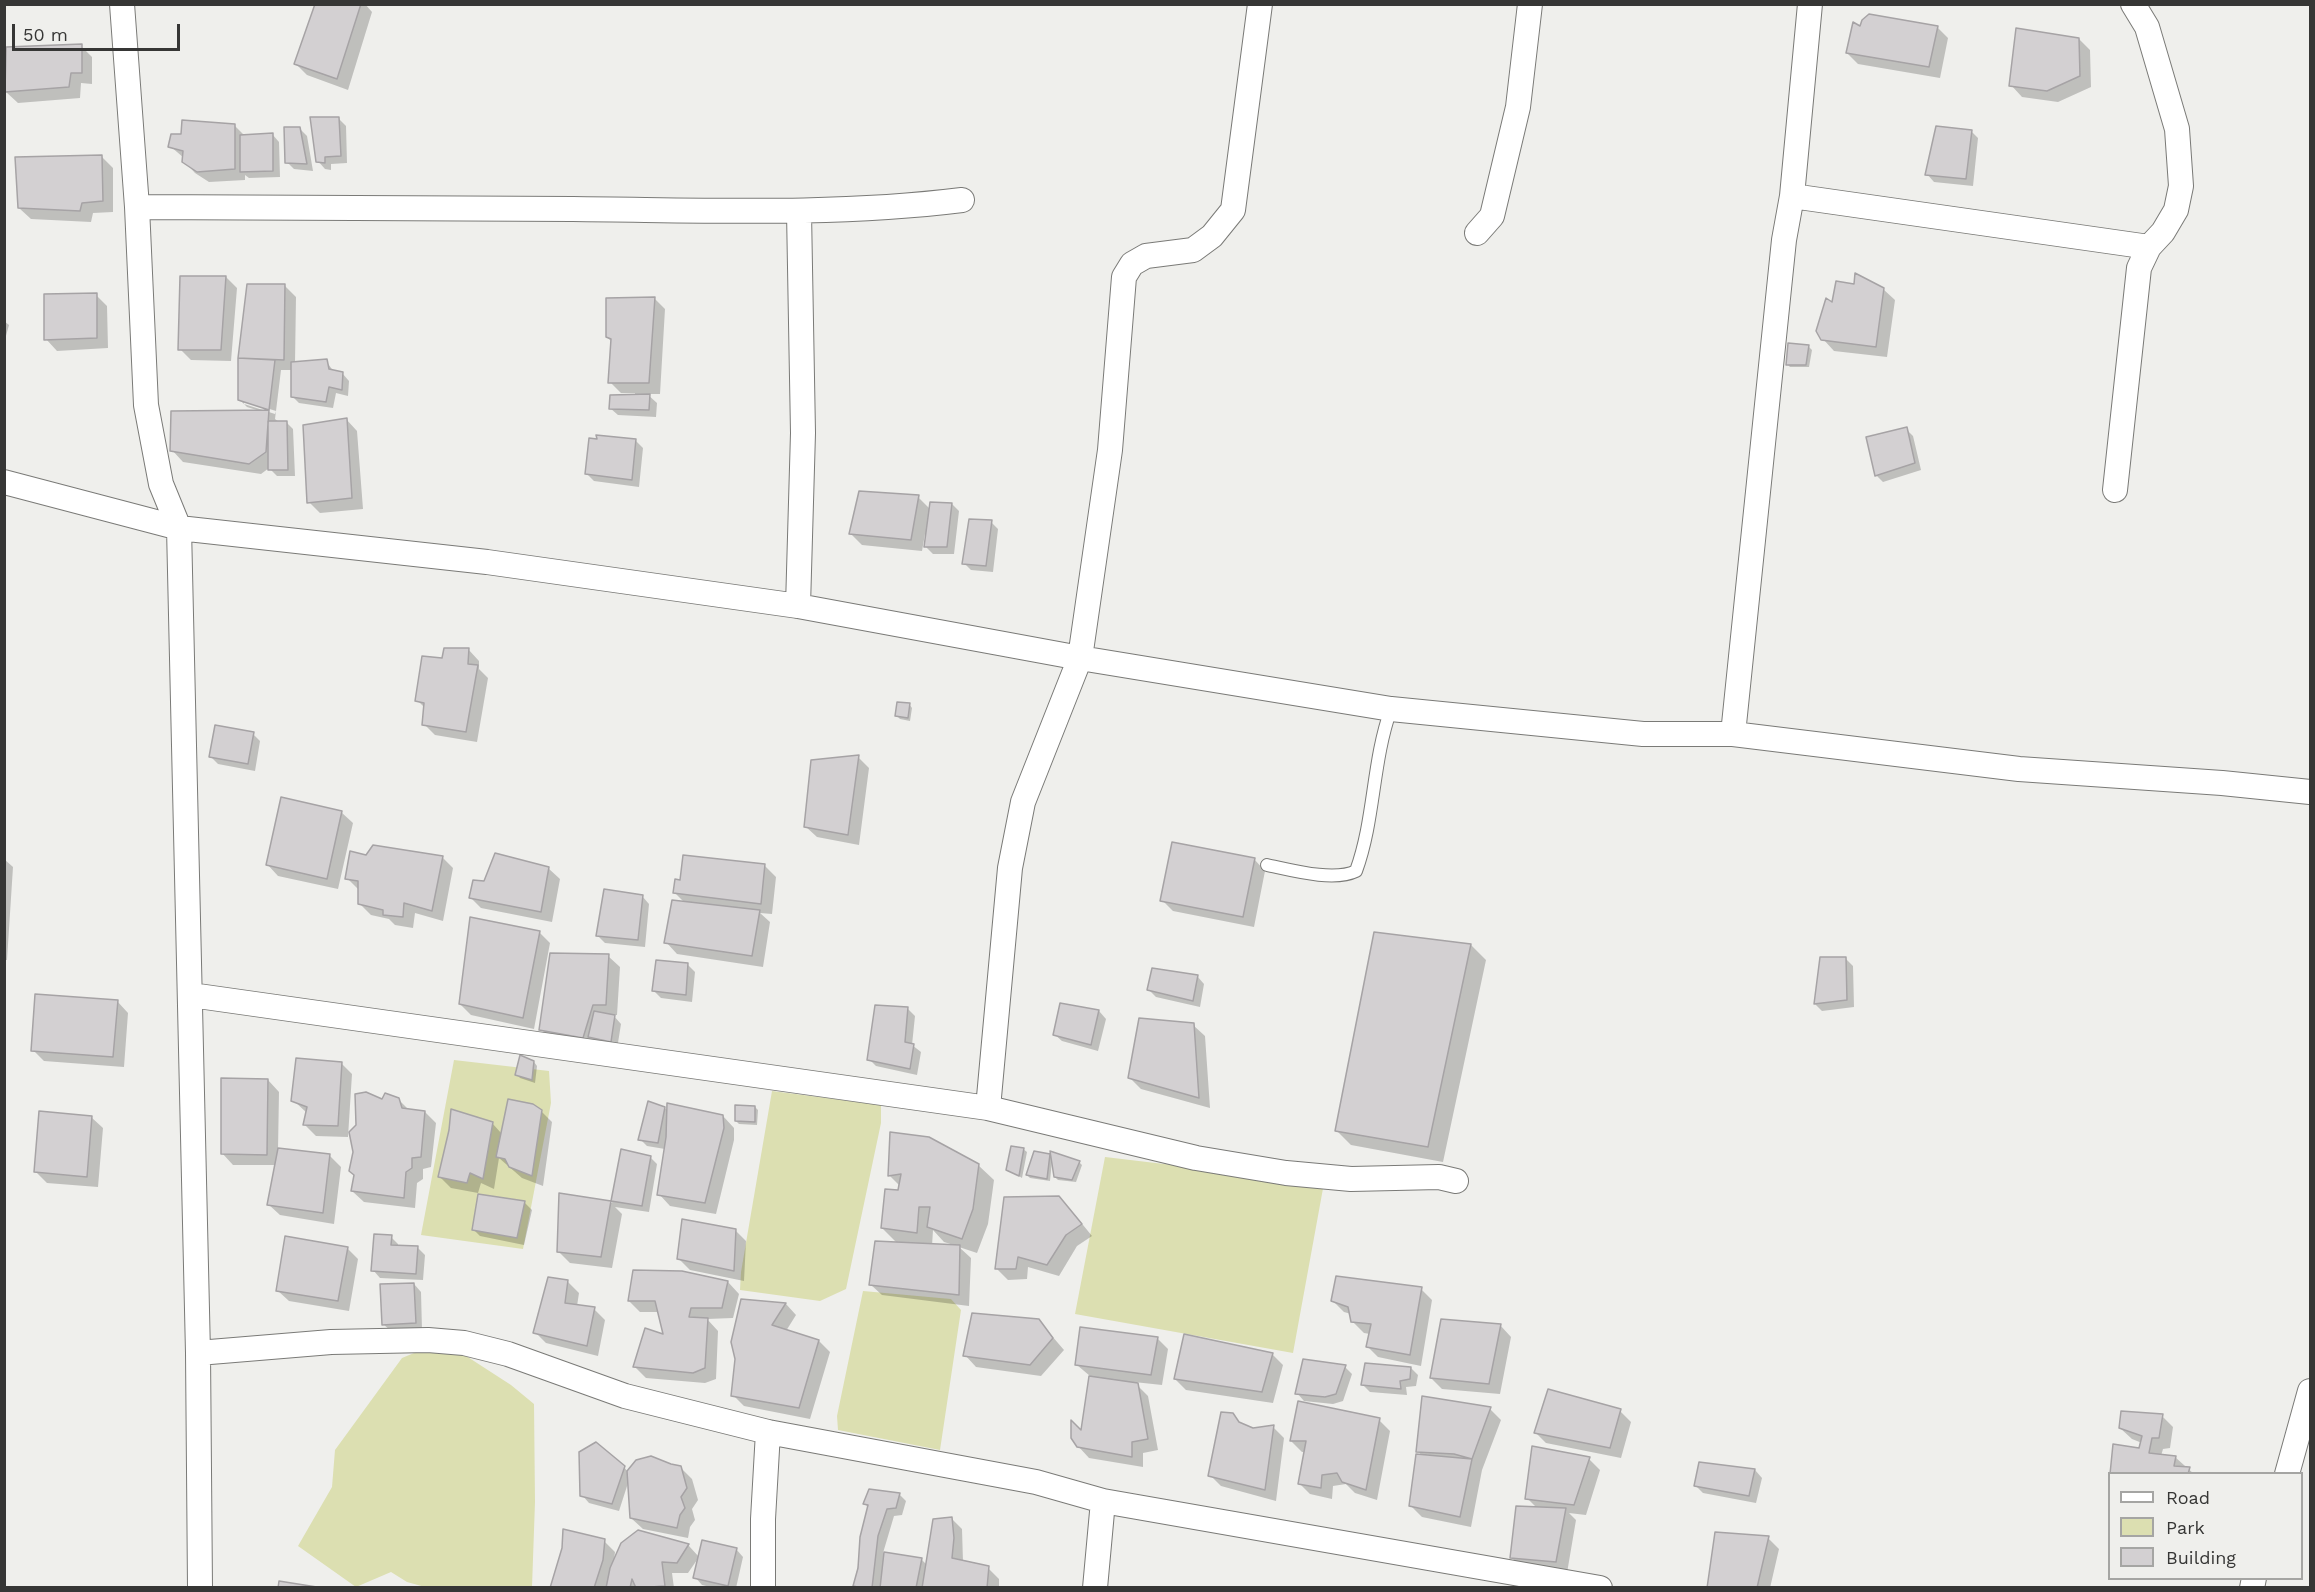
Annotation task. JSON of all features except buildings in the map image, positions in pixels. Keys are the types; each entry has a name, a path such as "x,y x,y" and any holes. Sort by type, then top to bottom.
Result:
{"street":[{"path":"122,4 137,207 146,405 161,483 179,528 191,995 200,1587"},
{"path":"988,1108 1014,843 1023,802 1080,658 1110,450 1124,278 1132,264 1146,256 1193,250 1212,236 1233,210 1260,4"},
{"path":"1477,233 1492,216 1518,107 1530,4"},
{"path":"1733,734 1784,240 1792,196 1810,4"},
{"path":"2115,490 2139,268 2149,247 2163,232 2176,210 2181,186 2177,129 2147,27 2133,4"},
{"path":"1792,196 2149,247"},
{"path":"137,207 430,207 799,212 899,208 962,200"},
{"path":"798,606 803,433 799,212"},
{"path":"4,482 179,528 487,562 798,606 1080,658 1391,710 1643,734 1733,734 2019,770 2222,783 2310,792"},
{"path":"191,995 988,1108 1196,1158 1286,1173 1351,1179 1439,1178 1456,1181"},
{"path":"198,1353 331,1342 428,1340 464,1343 508,1354 624,1396 768,1432 1036,1482 1102,1501 1600,1587"},
{"path":"2287,1472 2310,1391"},
{"path":"763,1587 763,1519 768,1432"},
{"path":"1095,1587 1102,1501"}],"lane":[{"path":"1267,865 1328,875 1348,875 1356,871 1370,814 1382,737 1391,710"}],"green space":[{"path":"454,1060 549,1071 551,1103 523,1249 421,1235"},
{"path":"772,1091 881,1105 881,1123 846,1289 820,1301 740,1290 741,1272"},
{"path":"1105,1157 1324,1183 1293,1353 1075,1314"},
{"path":"863,1291 951,1299 961,1310 940,1450 838,1430 837,1416"},
{"path":"443,1341 511,1385 534,1404 535,1502 532,1587 425,1587 407,1582 391,1572 356,1587 298,1546 332,1487 335,1450 402,1358"}]}
